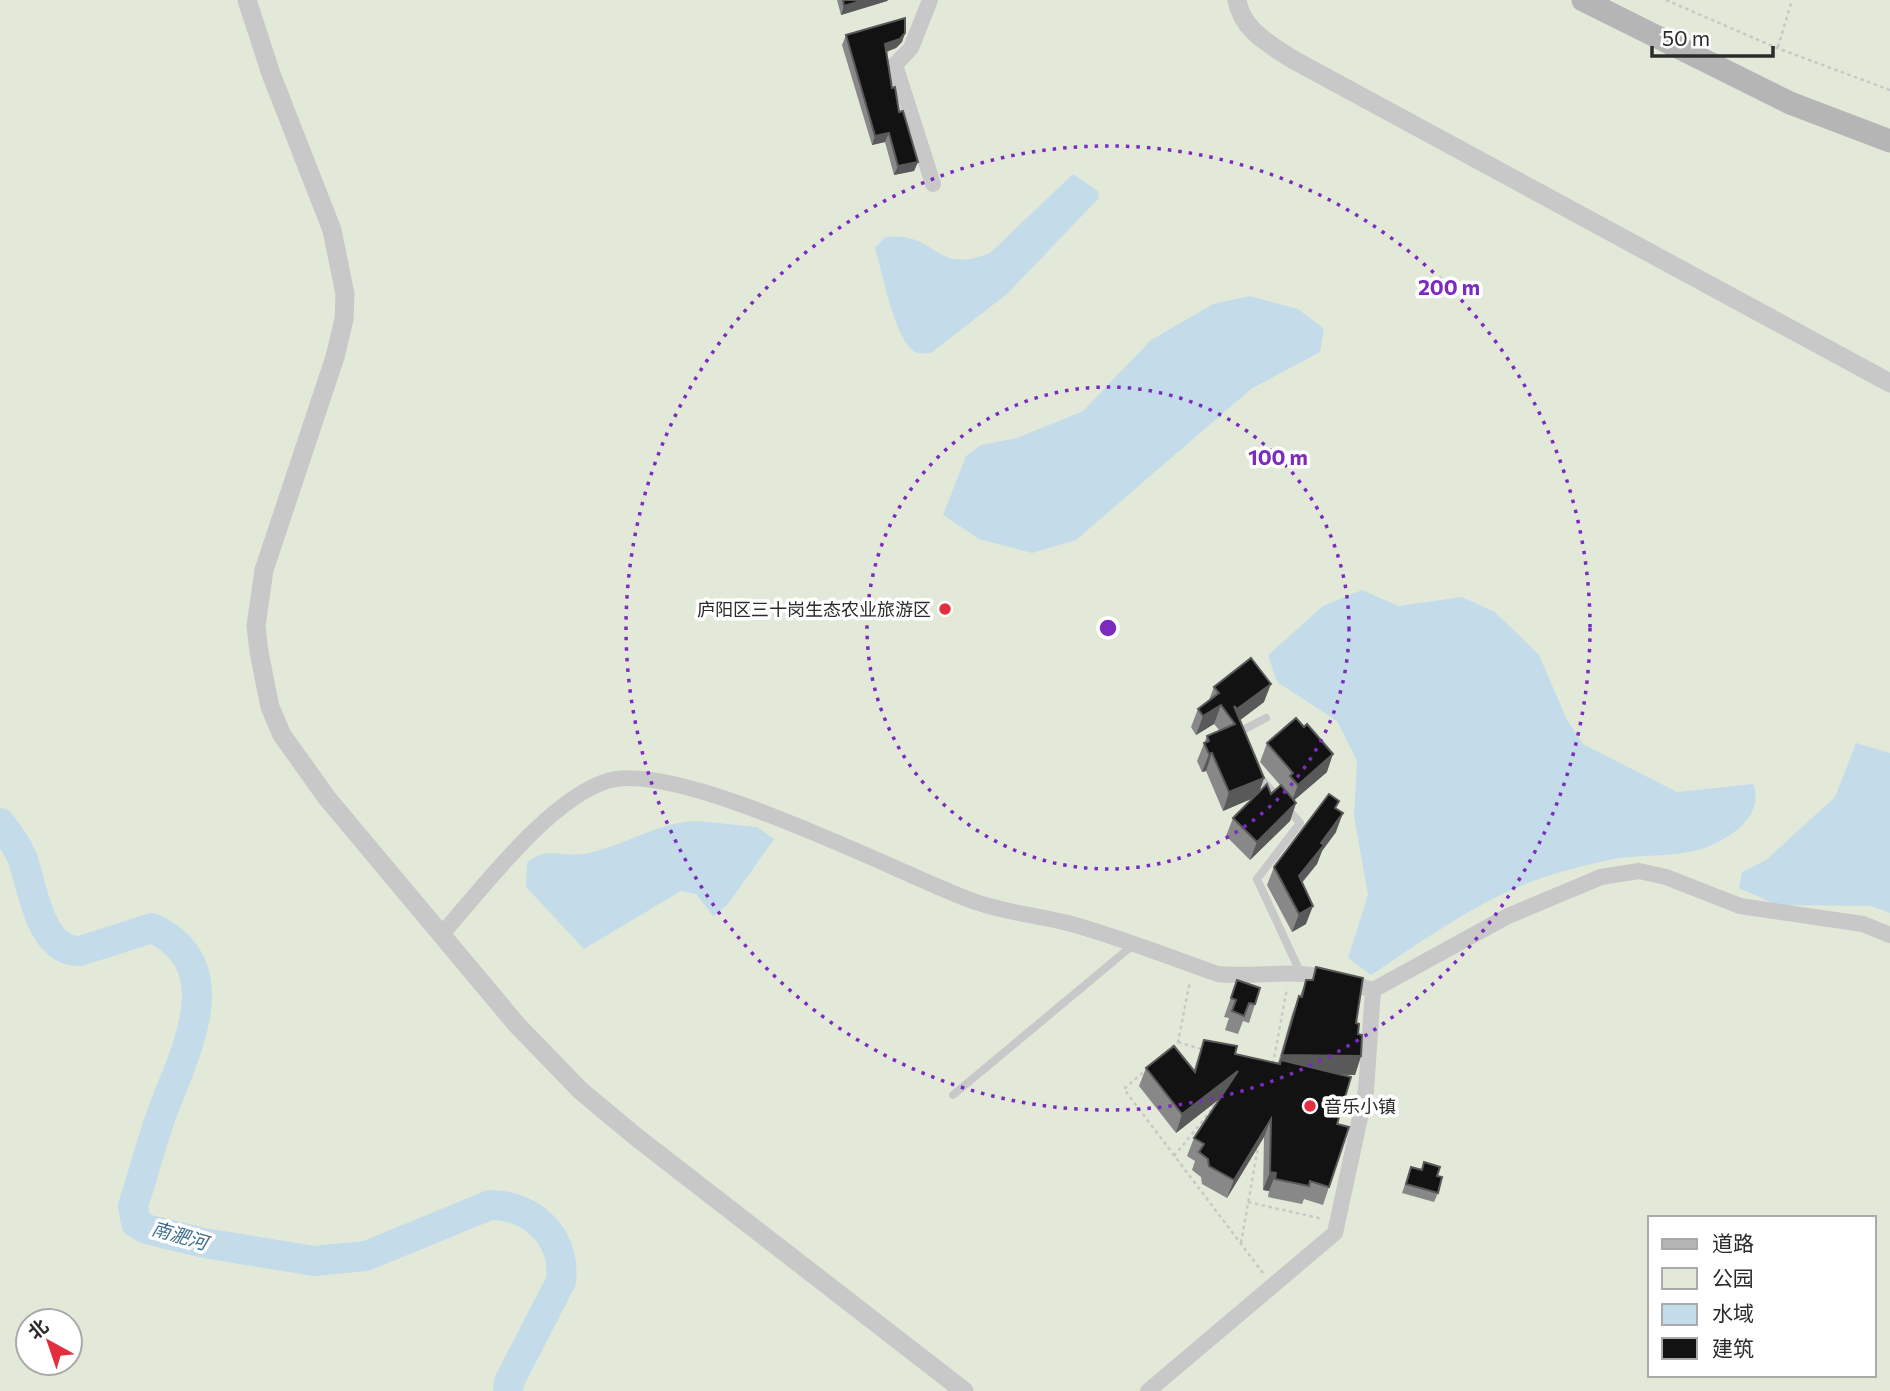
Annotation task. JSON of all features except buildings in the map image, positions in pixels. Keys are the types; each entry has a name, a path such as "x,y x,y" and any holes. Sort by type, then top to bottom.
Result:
{"main road":[{"path":"1583,0 1790,103 1890,141"}],"street":[{"path":"247,0 275,88 332,230 345,294 344,319 335,357 264,570 256,626 262,678 270,706 293,752 517,1026 581,1091 635,1136 964,1391"},
{"path":"930,0 911,48 895,65 933,184"},
{"path":"1237,0 1248,27 1292,59 1890,383"},
{"path":"442,935 512,854 563,806 607,781 628,778 670,782 689,787 973,901 1070,923 1219,974 1244,977 1295,974 1338,979 1373,990 1508,916 1601,877 1639,871 1666,877 1740,905 1863,924 1890,934"},
{"path":"1148,1391 1329,1240 1340,1223 1366,1090 1373,990"}],"lane":[{"path":"1245,742 1241,731 1266,718"},
{"path":"1253,763 1257,774 1300,823 1257,879 1295,974"},
{"path":"953,1095 1133,945"}],"path":[{"path":"1666,0 1777,48 1890,90"},
{"path":"1777,48 1792,0"},
{"path":"1159,1058 1178,1042 1193,965"},
{"path":"1272,1069 1295,974"},
{"path":"1178,1042 1213,1052"},
{"path":"1168,1050 1176,1059"},
{"path":"1150,1066 1124,1089 1274,1287"},
{"path":"1174,1156 1214,1107 1206,1097"},
{"path":"1241,1243 1260,1138"},
{"path":"1248,1202 1340,1223"}],"green space":[{"name":"庐阳区三十岗生态农业旅游区","path":"0,0 1890,0 1890,1391 0,1391"}],"water":[{"path":"1073,174 1098,191 1099,198 1007,294 931,353 915,352 901,334 895,320 875,248 885,237 903,237 916,240 957,259 971,259 990,253"},
{"path":"1250,296 1298,309 1324,329 1320,352 1251,389 1076,540 1032,553 979,539 943,515 966,456 981,445 1017,438 1083,411 1151,340 1213,304"},
{"path":"1362,590 1398,606 1462,597 1495,612 1539,655 1567,720 1583,744 1677,792 1753,784 1755,802 1749,817 1736,831 1720,841 1691,852 1615,859 1561,872 1523,885 1465,914 1371,975 1348,958 1368,895 1354,816 1357,761 1337,721 1277,682 1268,655 1323,606"},
{"path":"1856,743 1890,753 1890,913 1871,906 1777,905 1739,888 1742,872 1766,860 1835,797"},
{"path":"698,821 757,827 774,839 728,904 713,916 696,894 681,891 584,949 526,887 527,863 540,855 575,855 597,851 669,825"}],"waterway":[{"name":"南淝河","path":"0,823 21,855 40,917 47,930 66,949 80,951 152,928 177,944 191,964 197,987 196,1012 190,1038 158,1125 133,1206 136,1223 146,1229 204,1243 314,1261 366,1256 490,1205 520,1211 543,1226 552,1238 561,1265 561,1281 509,1382 508,1391"}],"place":[{"name":"庐阳区三十岗生态农业旅游区","path":"945,609"},
{"name":"音乐小镇","path":"1310,1106"}]}
